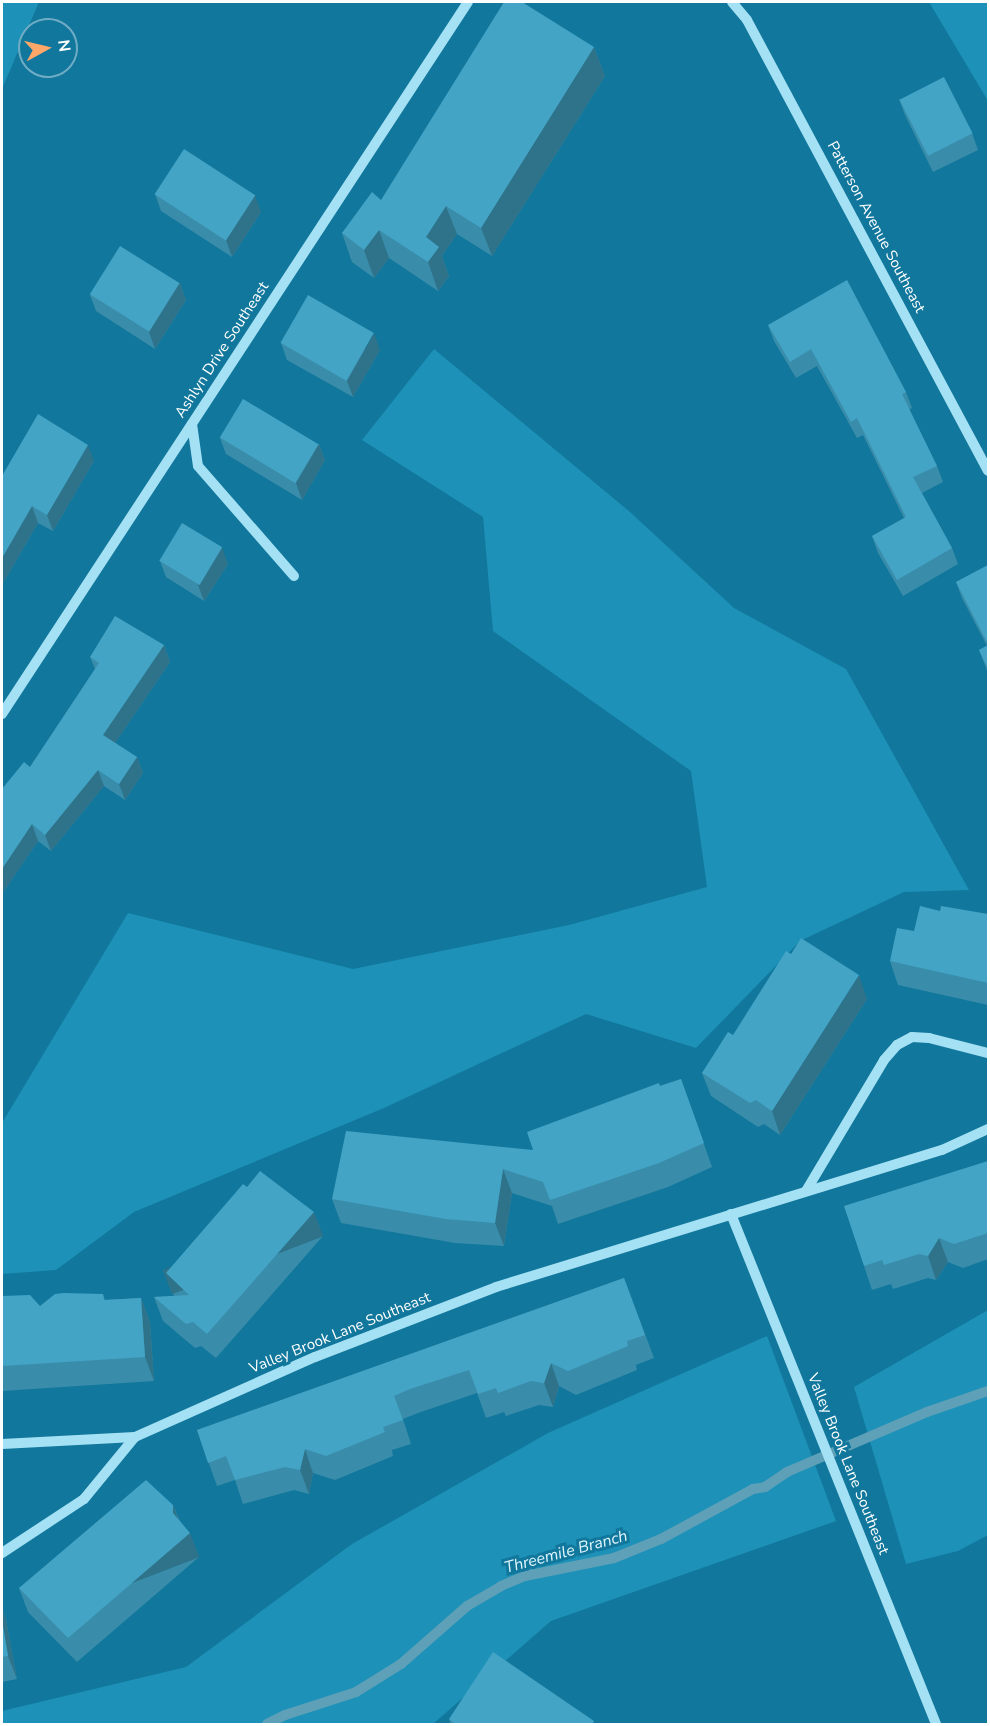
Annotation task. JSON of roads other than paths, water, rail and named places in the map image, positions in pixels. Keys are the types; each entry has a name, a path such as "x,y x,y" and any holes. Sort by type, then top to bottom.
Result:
{"street":[{"name":"Ashlyn Drive Southeast","path":"2,714 468,2"},
{"name":"Patterson Avenue Southeast","path":"732,2 747,20 988,471"},
{"path":"192,424 198,465 294,576"},
{"path":"806,1191 884,1060 897,1045 912,1037 929,1038 988,1053"},
{"name":"Valley Brook Lane Southeast","path":"2,1553 84,1499 135,1437 315,1358 496,1287 942,1150 988,1129"},
{"name":"Valley Brook Lane Southeast","path":"731,1214 936,1725"},
{"path":"2,1444 135,1437"}],"waterway":[{"name":"Threemile Branch","path":"267,1724 285,1715 356,1692 401,1664 467,1606 501,1586 525,1576 614,1558 661,1539 753,1489 765,1487 787,1472 927,1412 988,1391"}]}
